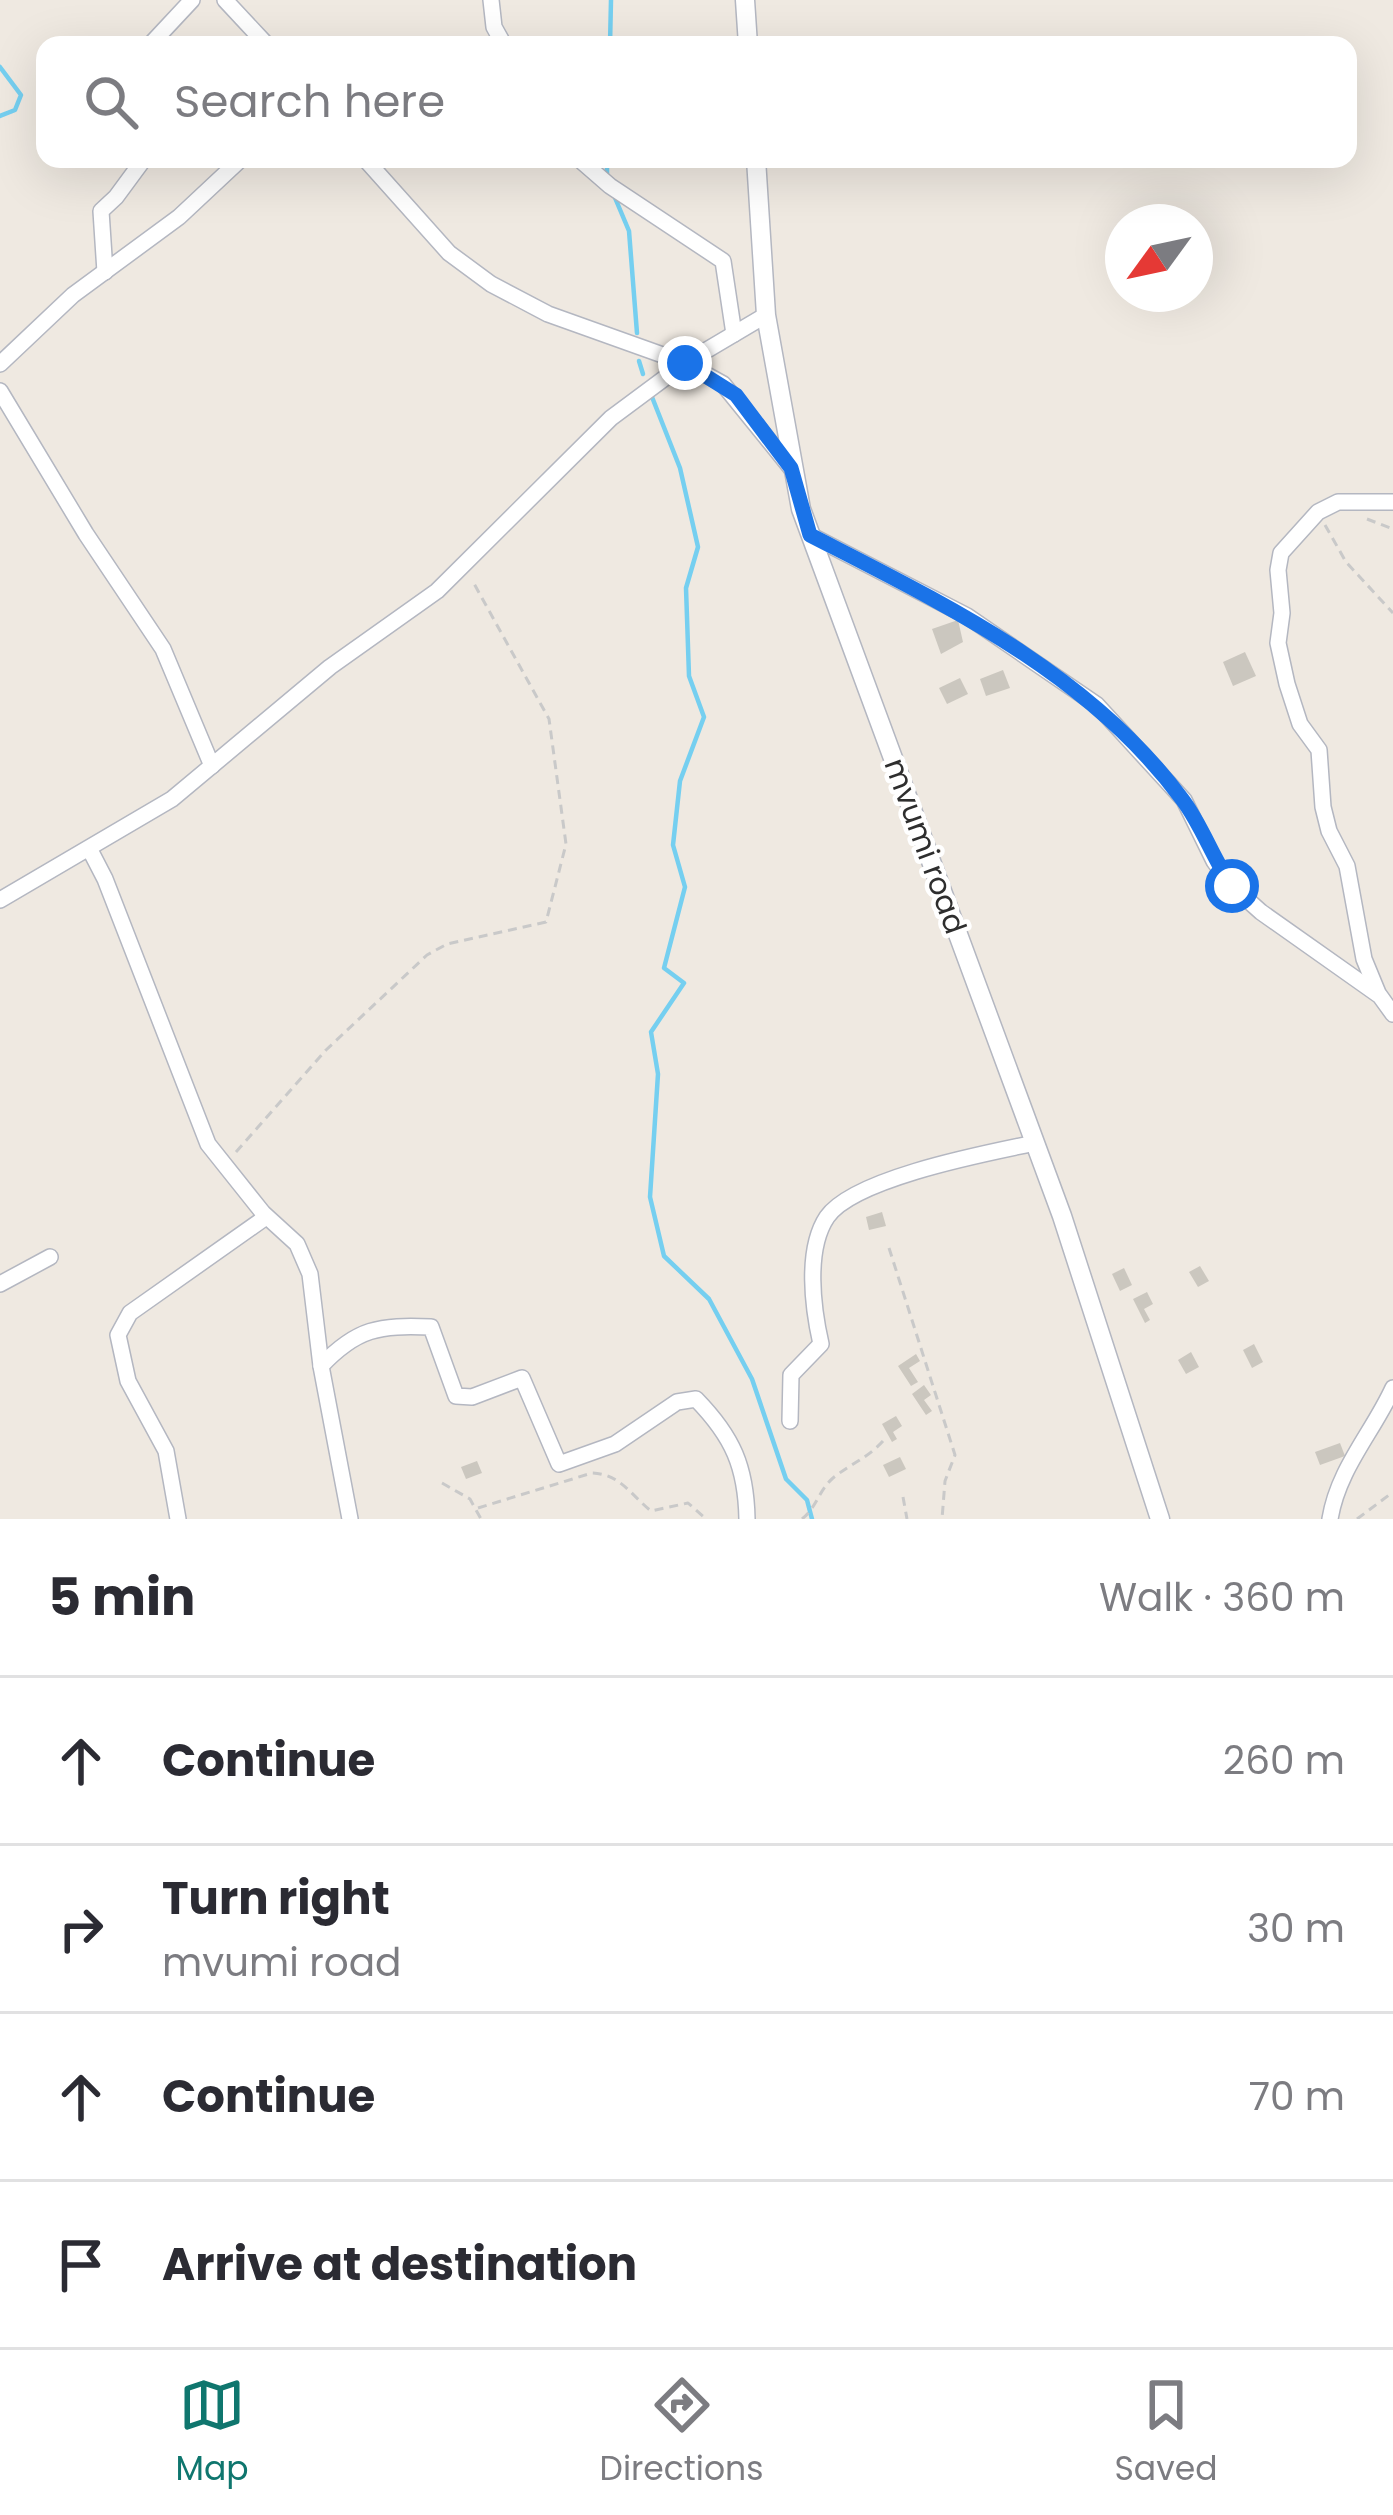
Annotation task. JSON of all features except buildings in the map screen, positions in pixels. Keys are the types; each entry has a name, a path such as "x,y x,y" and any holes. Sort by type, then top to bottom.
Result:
{"street":[{"path":"158,36 192,0"},
{"path":"226,0 259,36"},
{"path":"491,0 499,36"},
{"path":"745,0 747,36"},
{"path":"105,272 101,211 137,168"},
{"path":"0,364 74,295 179,217 231,168"},
{"path":"373,168 449,254 491,284 567,322 685,363 736,395 791,468"},
{"path":"590,168 723,261 734,334"},
{"name":"mvumi road","path":"757,168 766,315 791,468 810,535 1035,1143 1160,1519"},
{"path":"0,900 172,799 330,668 437,591 610,418 685,363 766,315"},
{"path":"0,391 86,534 163,649 212,766"},
{"path":"1393,502 1338,502 1318,512 1281,553 1278,570 1282,613 1278,644 1300,724 1319,750 1323,807 1329,831 1348,866 1364,959 1393,1014"},
{"path":"810,535 967,616 1097,705 1184,800 1232,886 1380,996"},
{"path":"90,850 208,1144 266,1216 297,1244 310,1274 321,1366 350,1519"},
{"path":"790,1421 791,1375 821,1345 810,1292 823,1222 840,1202 916,1172 1035,1143"},
{"path":"178,1519 166,1451 128,1381 118,1335 130,1313 266,1216"},
{"path":"0,1284 50,1257"},
{"path":"321,1366 347,1338 394,1325 431,1327 456,1396 472,1397 522,1378 559,1464 616,1444 676,1402 696,1399 716,1420 746,1477 747,1519"},
{"path":"1330,1519 1354,1450 1393,1388"}],"path":[{"path":"1318,512 1346,562 1393,613"},
{"path":"217,1156 236,1152 326,1050 427,956 447,944 545,922 566,844 549,719 464,564"},
{"path":"889,1248 955,1455 946,1481 942,1519"},
{"path":"802,1519 818,1504 828,1482 866,1459 883,1441"},
{"path":"478,1508 592,1473 616,1477 651,1510 688,1504 706,1519"},
{"path":"442,1483 478,1508 481,1519"},
{"path":"1357,1519 1393,1492"},
{"path":"903,1497 907,1519"}],"waterway":[{"path":"610,36 611,0"},
{"path":"0,67 21,95 15,110 0,116"},
{"path":"607,168 607,177"},
{"path":"613,193 629,231 637,333"},
{"path":"639,361 643,374"},
{"path":"652,397 680,468 698,547 686,588 689,676 704,717 680,781 673,845 685,887 664,968 684,983 651,1032 658,1074 650,1197 664,1256 709,1299 752,1379 786,1479 807,1500 812,1519"}],"route":[{"path":"685,363 736,395 791,468 810,535 967,616 1097,705 1184,800 1232,886"}]}
